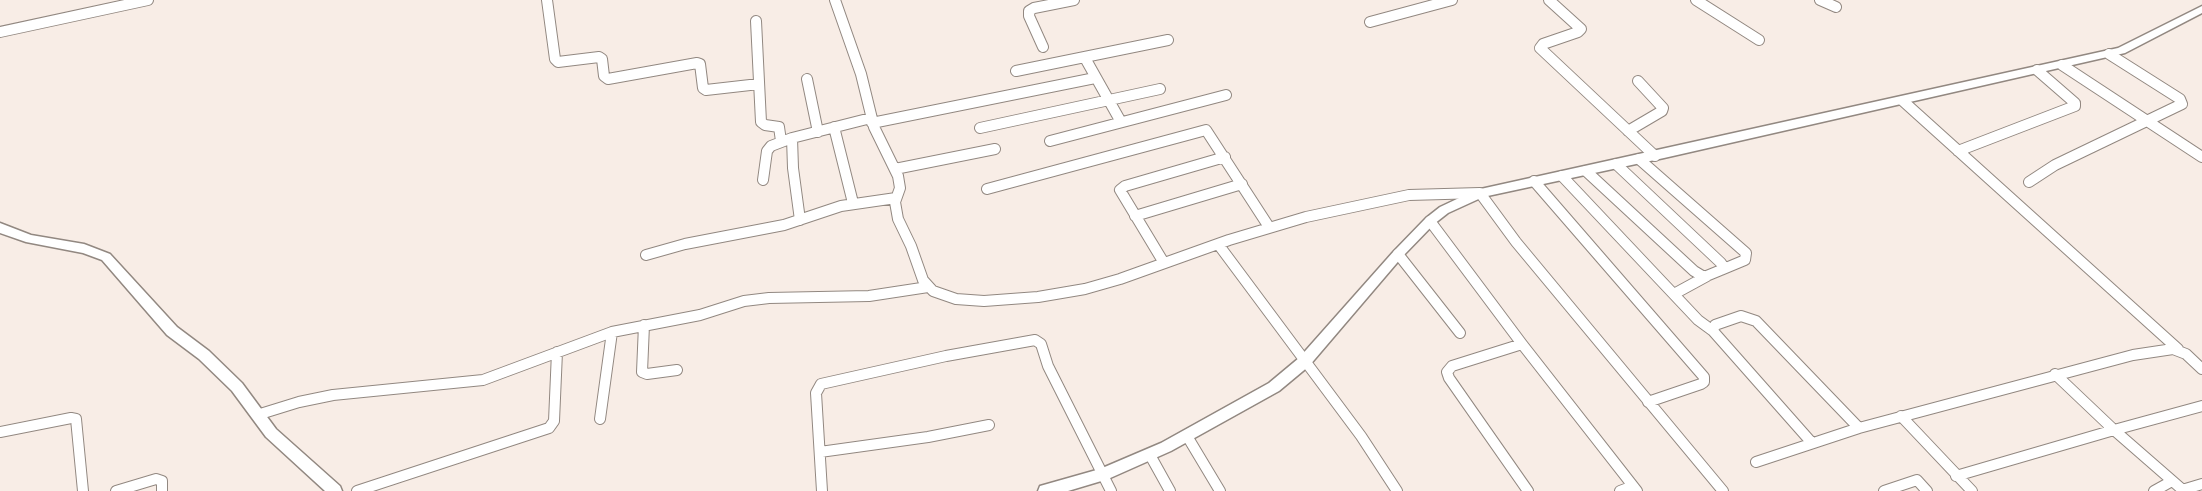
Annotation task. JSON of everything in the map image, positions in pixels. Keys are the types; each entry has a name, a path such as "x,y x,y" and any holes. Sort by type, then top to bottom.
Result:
{"street":[{"path":"0,32 148,0"},
{"path":"547,0 555,59 558,62 599,56 602,59 604,76 608,79 697,63 700,64 703,88 706,90 759,84"},
{"path":"834,0 861,74 872,120 895,169 900,188 895,208 898,219 911,246 923,280 928,287 940,294 956,299 1012,300 1104,284 1269,227 1306,217 1409,195 1480,193"},
{"path":"1043,46 1029,16 1029,11 1034,8 1074,0"},
{"path":"1370,22 1452,0"},
{"path":"1549,0 1581,29 1578,32 1542,44 1540,48 1654,156"},
{"path":"1696,0 1759,40"},
{"path":"1820,0 1836,7"},
{"path":"1044,491 1103,475 1150,455 1274,387 1304,362 1398,254 1430,221 1450,206 1480,193 2121,52 2202,9"},
{"path":"756,21 762,122 765,125 779,127 781,141"},
{"path":"1016,71 1168,40"},
{"path":"2029,182 2055,166 2181,105 2182,102 2109,54"},
{"path":"1086,58 1107,100 1121,122"},
{"path":"2062,65 2148,120 2202,158"},
{"path":"1958,151 2075,106 2037,70"},
{"path":"763,180 767,151 771,146 781,141 834,127 1095,78"},
{"path":"807,79 818,132"},
{"path":"1628,130 1662,110 1662,106 1638,81"},
{"path":"980,128 1160,88"},
{"path":"1050,141 1226,95"},
{"path":"1902,100 2202,369"},
{"path":"834,127 853,203"},
{"path":"987,189 1206,130 1210,132 1269,227"},
{"path":"792,138 793,168 800,220"},
{"path":"895,169 995,149"},
{"path":"1164,263 1120,191 1122,188 1225,157"},
{"path":"1639,159 1746,253 1745,260 1707,276 1674,294"},
{"path":"1616,164 1721,263 1723,266 1721,270"},
{"path":"1586,171 1694,271 1700,275 1707,276"},
{"path":"1562,176 1698,320 1713,331 1812,443"},
{"path":"1534,181 1704,377 1702,384 1648,402"},
{"path":"1135,216 1242,184"},
{"path":"1480,193 1516,242 1723,491"},
{"path":"646,255 679,245 745,233 800,220 828,209 853,203 896,198"},
{"path":"1430,221 1522,344 1635,489"},
{"path":"0,228 30,239 84,248 106,257 172,331 204,355 237,387 257,415 287,448 335,491"},
{"path":"1218,244 1304,362 1361,436 1397,491"},
{"path":"1398,254 1460,333"},
{"path":"257,415 299,402 333,395 483,380 612,332 700,315 732,304 757,299 869,296 928,287"},
{"path":"1713,331 1715,325 1741,316 1752,319 1858,428"},
{"path":"644,325 642,372 647,374 677,370"},
{"path":"600,419 612,332"},
{"path":"822,491 816,393 821,384 946,356 1035,340 1041,344 1056,383 1111,491"},
{"path":"1522,344 1452,366 1447,372 1449,378 1528,491"},
{"path":"1756,462 1858,428 2055,374 2151,351 2168,348 2180,351"},
{"path":"357,491 549,428 554,421 557,352"},
{"path":"2055,374 2114,430 2183,490 2202,484"},
{"path":"1956,476 2202,406"},
{"path":"1901,416 1972,491"},
{"path":"0,432 71,418 76,419 83,491"},
{"path":"820,452 989,426"},
{"path":"1187,436 1220,491"},
{"path":"1150,455 1170,491"},
{"path":"116,491 156,479 162,481 162,491"},
{"path":"1887,491 1917,480 1927,491"},
{"path":"2154,491 2172,481"},
{"path":"1620,491 1635,489"}]}
